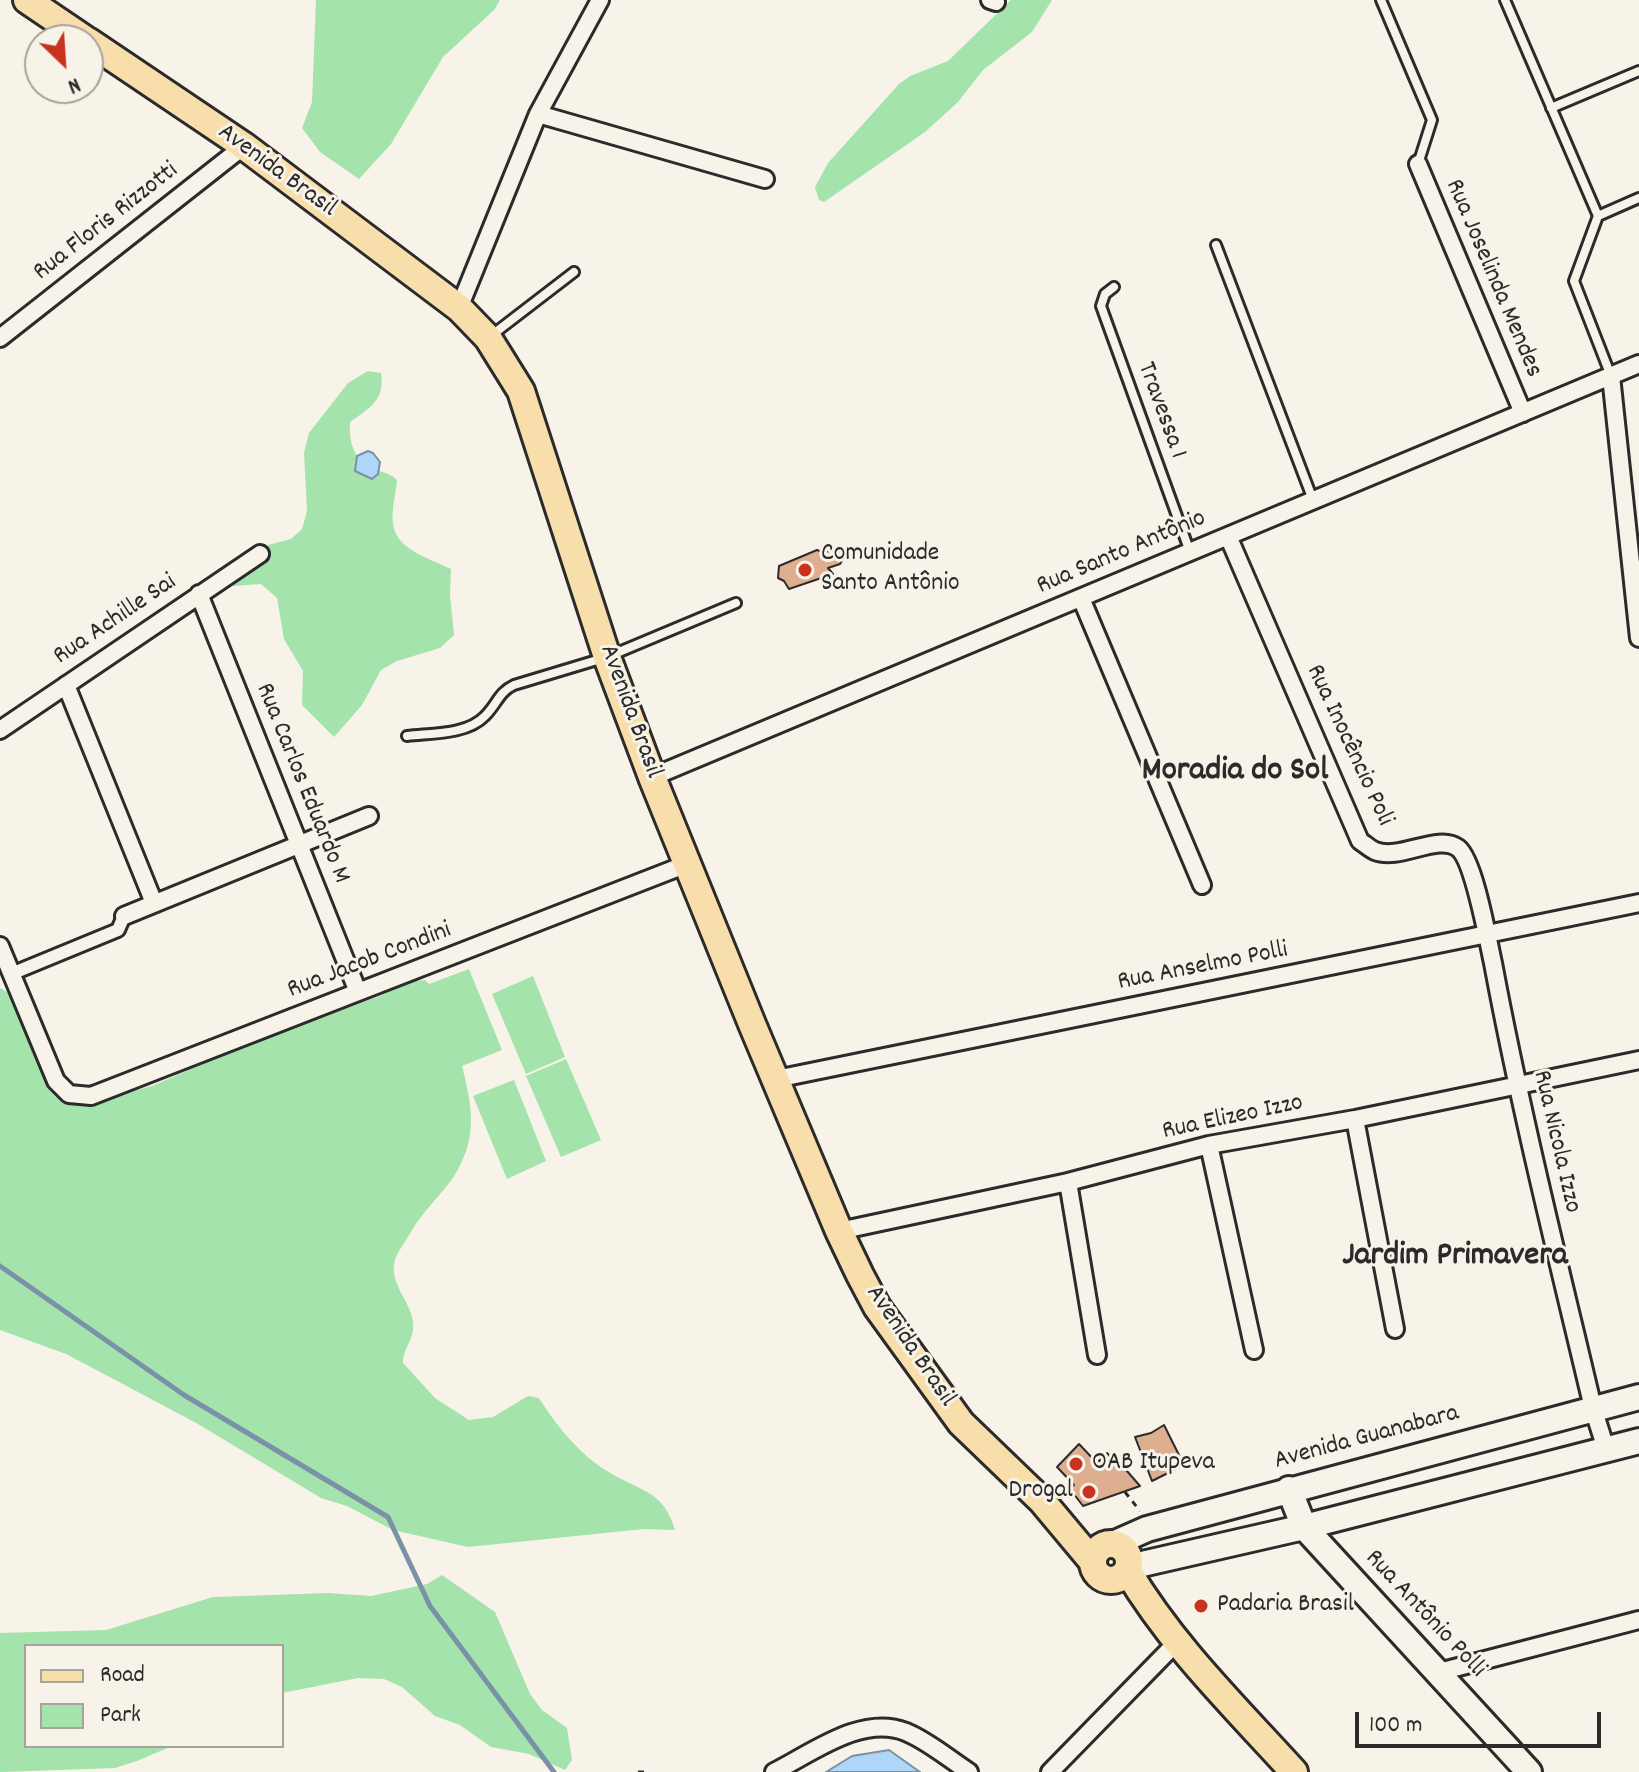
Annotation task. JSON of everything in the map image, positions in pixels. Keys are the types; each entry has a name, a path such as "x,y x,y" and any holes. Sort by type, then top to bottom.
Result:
{"main road":[{"name":"Avenida Brasil","path":"27,0 62,24"},
{"name":"Avenida Brasil","path":"104,52 244,146 459,308 488,338 521,391 607,657 652,777 839,1231 877,1307 961,1423 1042,1501 1112,1561 1176,1643 1294,1772"},
{"name":"Avenida Guanabara","path":"1112,1561 1147,1529 1639,1397"},
{"path":"1112,1561 1304,1527 1639,1441"},
{"name":"Rua Antônio Polli","path":"1289,1489 1304,1527 1529,1772"}],"street":[{"path":"459,308 538,114 600,0"},
{"path":"538,114 765,179"},
{"name":"Rua Floris Rizzotti","path":"0,338 244,146"},
{"name":"Rua Joselinda Mendes","path":"1418,164 1523,413"},
{"name":"Rua Santo Antônio","path":"652,777 1639,364"},
{"path":"1611,376 1639,638"},
{"name":"Rua Inocêncio Poli","path":"1228,536 1360,841 1376,852 1387,853 1443,843 1458,847"},
{"name":"Rua Achille Sai","path":"0,730 260,554"},
{"name":"Rua Carlos Eduardo M","path":"199,594 358,992"},
{"path":"1081,598 1202,885"},
{"path":"66,685 154,903"},
{"path":"0,946 11,974 118,930 124,916 369,816"},
{"name":"Rua Nicola Izzo","path":"1458,847 1468,861 1487,934 1516,1086 1593,1408 1606,1449"},
{"name":"Rua Jacob Condini","path":"11,974 56,1081 69,1094 91,1096 687,864"},
{"name":"Rua Anselmo Polli","path":"776,1079 1639,903"},
{"name":"Rua Elizeo Izzo","path":"839,1231 1068,1182 1209,1145 1355,1119 1639,1060"},
{"path":"1355,1119 1395,1329"},
{"path":"1209,1145 1254,1350"},
{"path":"1068,1182 1097,1355"},
{"path":"1439,1672 1639,1620"},
{"path":"1050,1772 1176,1643"},
{"path":"774,1772 849,1734 868,1729 906,1732 969,1772"}],"lane":[{"path":"1381,0 1432,120 1418,164"},
{"path":"1505,0 1598,216 1574,281 1611,376"},
{"path":"1551,108 1639,71"},
{"path":"1598,216 1639,198"},
{"path":"1216,245 1314,501"},
{"path":"488,338 574,272"},
{"name":"Travessa 1","path":"1114,287 1105,294 1101,306 1190,552"},
{"path":"407,736 467,728 482,719 504,690 607,657 736,603"}],"path":[{"path":"1125,1492 1144,1515"},
{"path":"638,1772 644,1772"}],"green space":[{"path":"316,0 500,0 494,10 443,57 391,144 359,179 320,152 302,128 312,102"},
{"path":"1011,0 1052,0 1032,32 983,70 958,102 925,132 824,202 819,200 815,187 828,163 899,84 910,76 948,61"},
{"path":"368,371 381,373 381,390 370,407 350,422 352,446 357,457 366,465 397,480 393,524 401,541 451,569 454,635 440,648 397,661 381,670 362,705 334,737 302,705 303,671 284,639 277,598 261,584 234,586 229,578 268,545 291,539 302,529 307,511 304,453 309,433 348,383"},
{"path":"469,969 502,1050 462,1066 471,1120 468,1146 456,1173 416,1224 395,1260 395,1279 413,1322 403,1363 435,1398 469,1420 493,1417 528,1396 539,1398 587,1456 657,1499 675,1530 644,1529 468,1547 393,1530 347,1506 321,1498 198,1424 66,1354 0,1330 0,988 11,996 29,1019 57,1091 86,1103 152,1086 246,1045 380,996 410,981 425,980 429,984"},
{"path":"533,976 565,1057 526,1074 492,994"},
{"path":"566,1059 601,1140 561,1157 526,1076"},
{"path":"514,1080 546,1161 507,1179 473,1096"},
{"path":"442,1575 495,1612 530,1694 542,1710 567,1728 572,1760 565,1770 529,1754 491,1747 460,1725 435,1716 402,1687 384,1679 358,1678 284,1693 284,1644 24,1644 24,1748 167,1748 115,1768 0,1772 0,1633 106,1630 213,1597 328,1593 371,1596 427,1584"}],"water":[{"path":"368,451 380,462 378,474 372,479 355,471 357,456"},
{"path":"889,1750 920,1772 826,1772 852,1756"}],"building":[{"name":"Comunidade Santo Antônio","path":"839,549 844,557 840,564 828,568 833,574 789,589 778,578 779,566 817,550"},
{"path":"1164,1425 1184,1465 1152,1481 1135,1437 1151,1433"},
{"path":"1079,1444 1097,1463 1107,1453 1140,1486 1083,1506 1070,1489 1074,1485 1057,1467"}],"waterway":[{"path":"0,1266 184,1395 388,1517 430,1606 554,1772"}],"place":[{"name":"Comunidade Santo Antônio","path":"805,570"},
{"name":"OAB Itupeva","path":"1076,1464"},
{"name":"Drogal","path":"1089,1492"},
{"name":"Padaria Brasil","path":"1201,1606"}],"district":[{"name":"Moradia do Sol","path":"1235,773"},
{"name":"Jardim Primavera","path":"1455,1258"}]}
